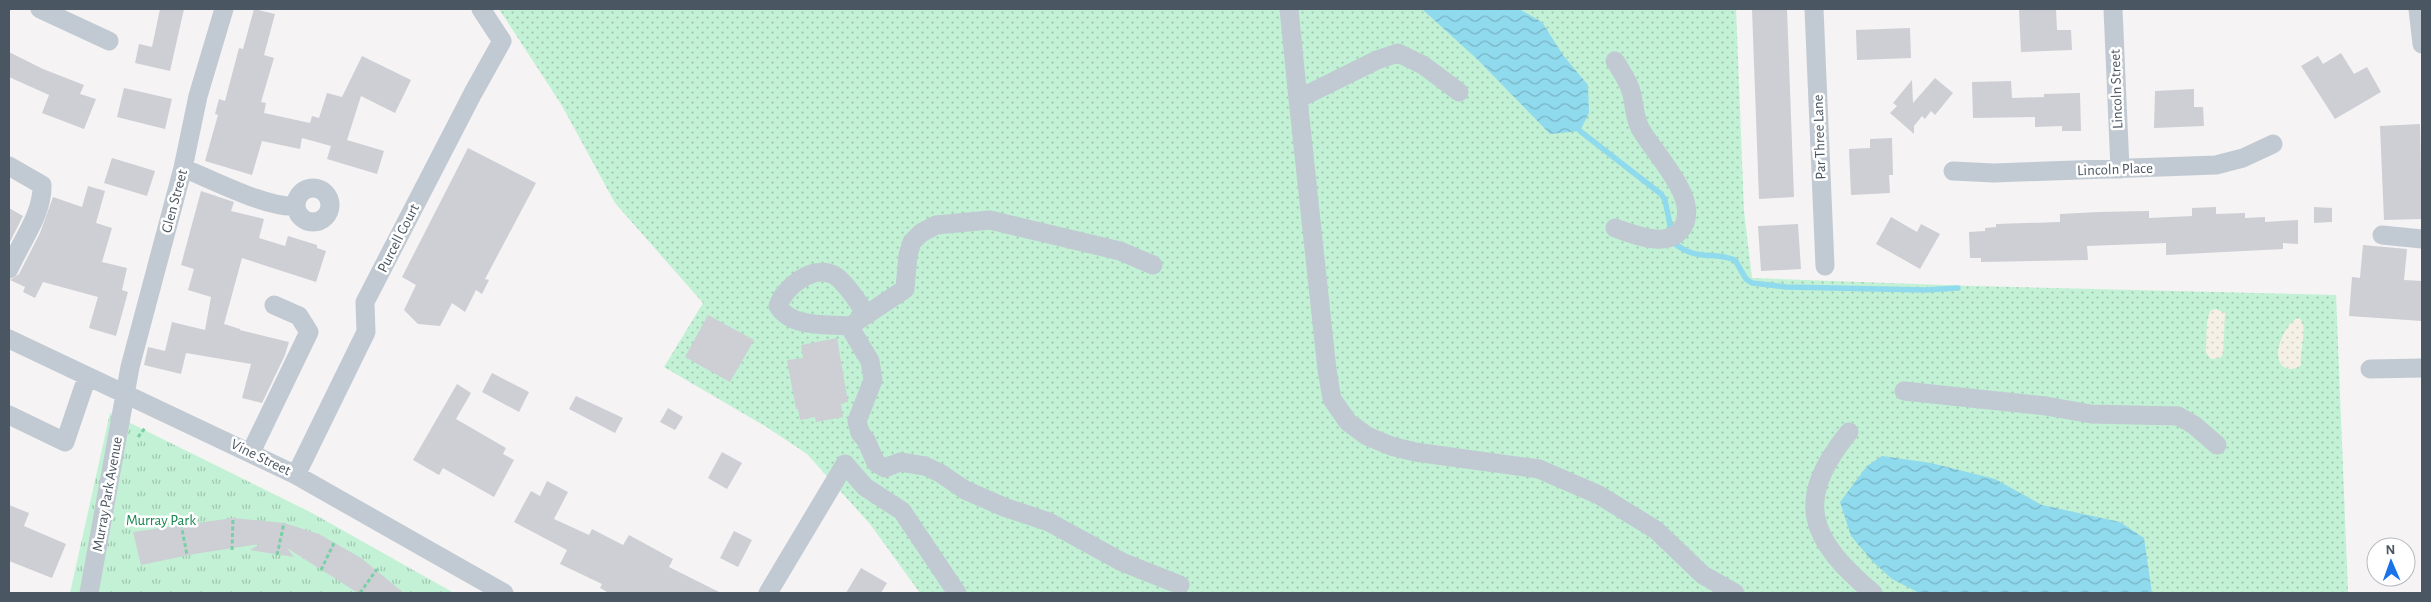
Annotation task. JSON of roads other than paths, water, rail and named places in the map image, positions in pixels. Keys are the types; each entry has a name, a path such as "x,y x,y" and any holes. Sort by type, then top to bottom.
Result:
{"street":[{"path":"40,9 109,41"},
{"name":"Glen Street","path":"125,394 130,367 183,168 198,96 224,9"},
{"name":"Purcell Court","path":"296,474 366,332 365,302 472,93 502,41 481,9"},
{"path":"1288,9 1329,380 1332,399 1348,422 1367,436 1391,446 1415,452 1539,469 1556,476 1599,495 1656,530 1703,575 1735,593"},
{"name":"Par Three Lane","path":"1814,9 1825,266"},
{"name":"Lincoln Street","path":"2113,9 2120,169"},
{"path":"2418,9 2422,44"},
{"path":"1298,99 1377,60 1398,53 1424,65 1459,92"},
{"path":"1614,61 1632,93 1634,113 1640,128 1678,184 1688,207 1684,226 1678,234 1660,240 1615,228"},
{"name":"Lincoln Place","path":"1953,171 1994,174 2230,163 2273,144"},
{"path":"9,166 35,179 42,185 35,216 9,269"},
{"path":"183,168 263,202 283,206 296,206"},
{"path":"867,315 835,276 822,272 802,278 782,296 778,306 783,314 794,320 849,326 867,315 906,289 908,255 912,242 920,233 936,225 990,220 1120,251 1153,265"},
{"path":"2382,235 2422,239"},
{"path":"251,452 309,332 299,316 274,305"},
{"path":"849,326 870,361 873,380 857,421 860,433 866,440 876,463 885,468 900,462 925,466 940,473 965,490 1004,507 1049,522 1122,562 1180,585"},
{"name":"Vine Street","path":"9,339 296,474 504,593"},
{"path":"2370,369 2422,368"},
{"path":"9,415 65,442 87,377"},
{"path":"1904,391 2046,406 2091,414 2178,416 2194,425 2217,445"},
{"name":"Murray Park Avenue","path":"89,593 125,394"},
{"path":"1849,432 1830,455 1820,476 1815,501 1815,519 1823,542 1838,560 1873,593"},
{"path":"768,593 845,464 866,487 902,511 957,593"}],"water":[{"path":"1422,9 1519,9 1542,22 1563,55 1588,85 1589,113 1580,131 1550,134 1478,60"},
{"path":"1882,456 1931,463 1995,479 2042,505 2120,522 2144,538 2152,593 1919,593 1892,579 1873,562 1851,536 1840,502 1867,466"}],"waterway":[{"path":"1580,131 1661,194 1665,200 1671,230"},
{"path":"1674,243 1690,252 1727,257 1735,260 1746,279 1752,283 1786,287 1925,290 1958,288"}],"park label":[{"name":"Murray Park","path":"161,520"}]}
